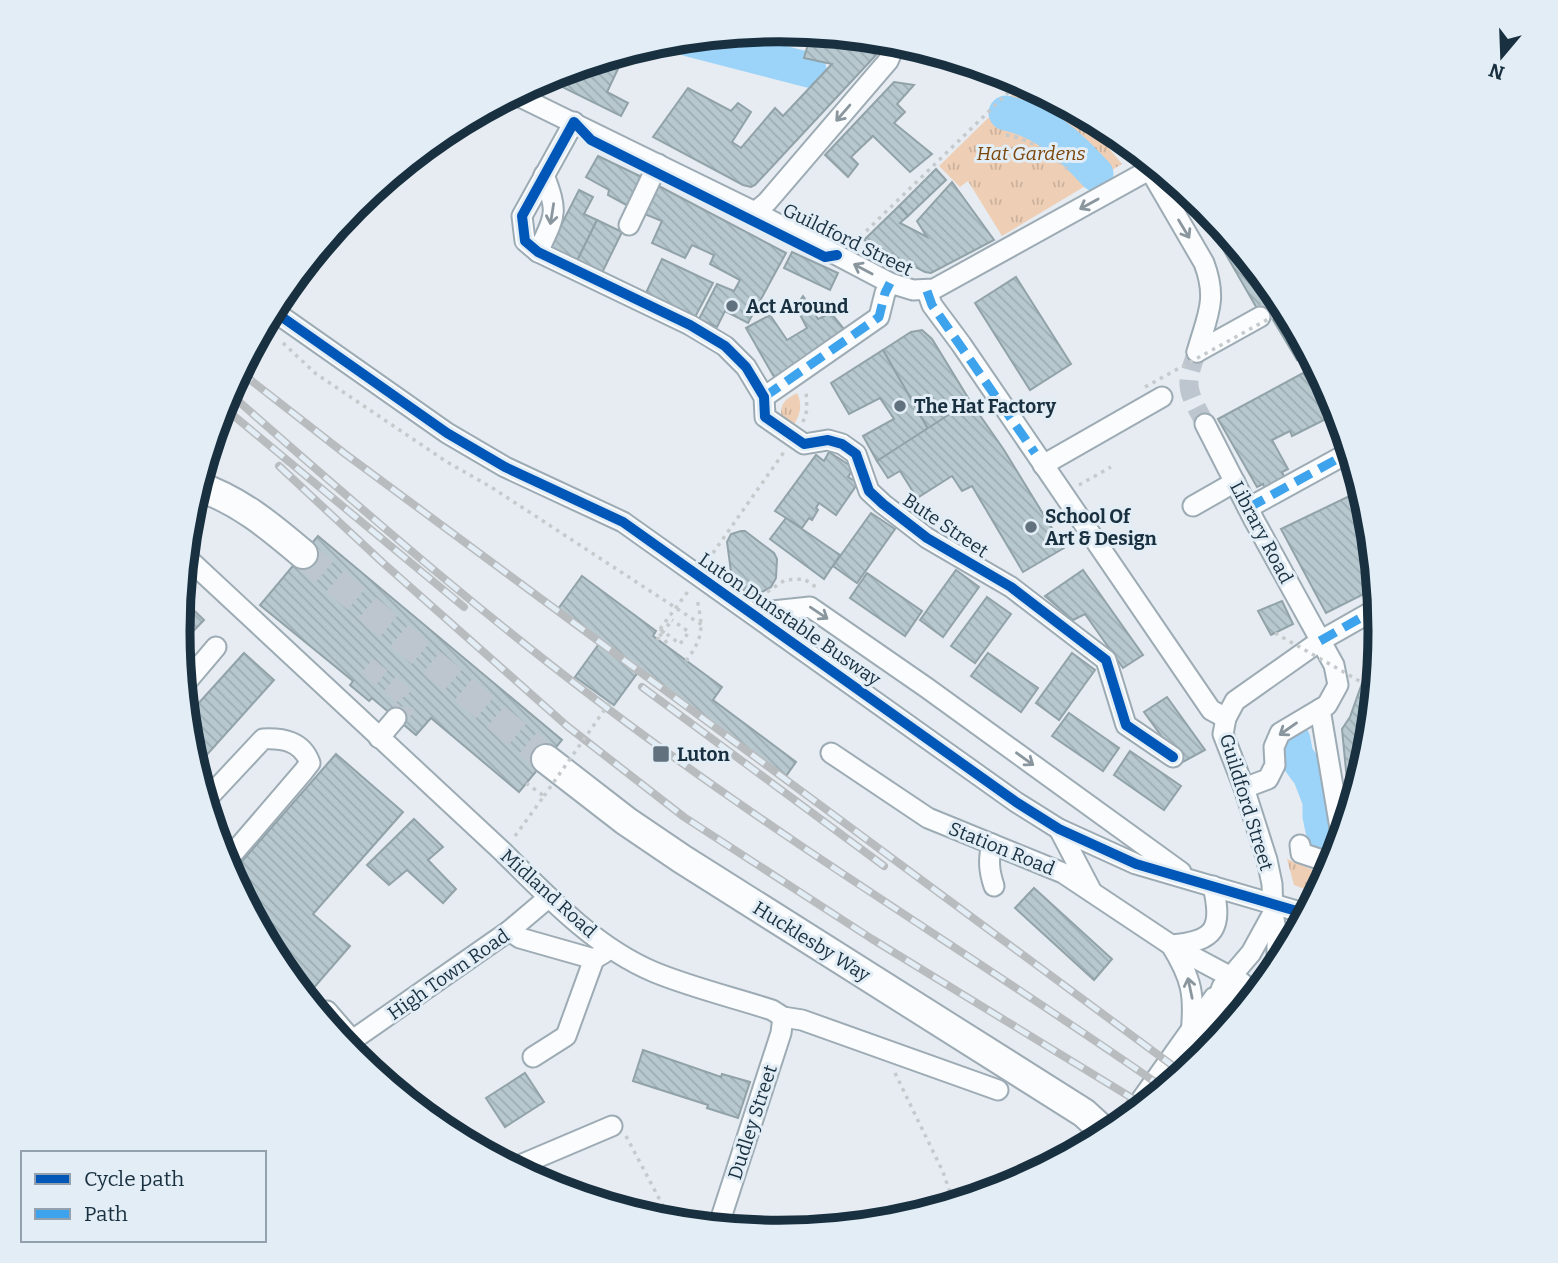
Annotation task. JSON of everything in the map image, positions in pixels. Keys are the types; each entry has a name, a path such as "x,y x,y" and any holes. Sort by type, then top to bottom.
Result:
{"highway":[{"path":"207,491 240,505 267,523 303,554"},
{"name":"Hucklesby Way","path":"546,759 626,821 682,859 1084,1113 1099,1127"},
{"path":"1158,1083 1217,1001 1243,995"},
{"name":"Hucklesby Way","path":"1084,1113 1112,1118"}],"street":[{"path":"755,212 767,202 888,61 892,53"},
{"path":"888,61 900,54"},
{"name":"Guildford Street","path":"526,99 755,212 890,283 905,289 927,291 932,305 1211,710 1226,718 1223,734 1244,788 1266,860 1277,946"},
{"path":"544,175 554,201 555,213 538,252 525,241 522,216 544,175 574,122"},
{"path":"629,225 658,164"},
{"path":"927,291 1023,241 1139,165"},
{"path":"1152,175 1205,262 1211,281 1211,302 1197,352 1266,317"},
{"name":"Bute Street","path":"538,252 690,325 725,346 746,367 764,397 765,417 804,444 828,440 842,444 856,454 869,491 883,504 927,538 1011,587 1106,660 1125,725 1172,757"},
{"path":"764,397 879,317 890,283"},
{"name":"Luton Dunstable Busway","path":"281,316 447,433 505,467 623,522 1016,802 1059,828 1136,864 1213,886 1273,908 1297,912"},
{"path":"1039,459 1153,392"},
{"name":"Library Road","path":"1205,424 1334,664 1338,685 1327,705 1320,709"},
{"path":"1196,511 1244,500 1341,456"},
{"path":"1244,500 1280,505"},
{"name":"Midland Road","path":"194,564 503,852 602,953 998,1090"},
{"path":"753,613 810,607 927,688 1192,880"},
{"path":"1226,718 1235,701 1320,641 1368,614"},
{"path":"192,676 216,647"},
{"path":"1244,788 1268,779 1275,765 1274,747 1280,733 1320,709 1338,817"},
{"path":"379,738 396,718"},
{"path":"213,793 263,739 281,738 293,743 307,755 310,762 233,854"},
{"name":"Station Road","path":"831,753 928,818 1063,873 1171,945 1248,989"},
{"path":"1059,828 1093,893"},
{"path":"992,844 989,873 994,886"},
{"path":"1300,845 1301,853 1323,860"},
{"path":"1171,945 1193,943 1208,937 1216,924 1218,907 1213,886"},
{"name":"High Town Road","path":"357,1043 509,931 548,898"},
{"path":"1217,1001 1222,988 1251,953 1273,908"},
{"path":"509,931 520,938 602,953 566,1036 533,1057"},
{"name":"Station Road","path":"1171,945 1186,970 1192,992 1194,1007 1191,1035"},
{"name":"Dudley Street","path":"721,1218 781,1033 783,1017"},
{"path":"525,1163 612,1126"}],"path":[{"path":"840,256 1011,90"},
{"path":"1006,135 1032,143 1070,172"},
{"path":"1153,392 1266,317"},
{"path":"281,341 314,373 446,463 491,487 702,625"},
{"path":"705,564 800,430 807,410 807,391 799,375"},
{"path":"1064,494 1111,467"},
{"path":"660,629 680,644 689,632 672,620 658,639 667,643 659,633 660,629 693,585"},
{"path":"686,661 699,644 702,625 697,599"},
{"path":"1275,633 1363,682"},
{"path":"503,852 610,702"},
{"path":"526,783 544,796"},
{"path":"884,1049 943,1172 951,1195"},
{"path":"612,1126 621,1127 665,1210"}],"green space":[{"name":"Hat Gardens","path":"1015,92 1098,135 1122,164 1002,236 968,181 960,187 939,166"},
{"path":"797,393 800,410 793,426 782,420 781,410 786,400"},
{"path":"1287,859 1317,872 1309,891 1294,885"}],"building":[{"path":"808,43 869,49 876,55 755,185 743,185 653,137 688,88 731,111 738,103 751,112 732,142 741,148 775,108 783,116 832,64 804,58"},
{"path":"620,64 607,92 628,103 621,116 558,85"},
{"path":"894,82 914,85 897,104 905,112 894,123 932,154 910,172 873,136 851,157 858,164 848,177 825,155"},
{"path":"598,156 646,179 632,208 608,195 609,190 586,177"},
{"path":"936,169 946,180 908,216 899,206"},
{"path":"952,182 994,240 931,273 864,240 899,206 908,216 900,223 927,237 917,221"},
{"path":"655,184 786,253 748,323 725,311 717,327 699,319 717,284 734,291 740,280 710,264 714,255 692,245 685,258 652,243 662,221 642,213"},
{"path":"579,190 593,197 584,214 597,220 576,263 549,249"},
{"path":"597,220 622,232 601,275 576,263"},
{"path":"1215,236 1269,304 1301,358 1297,360 1266,308 1259,312"},
{"path":"792,252 838,273 830,290 784,268"},
{"path":"662,259 713,283 693,321 644,297"},
{"path":"1016,277 1071,364 1030,390 975,303"},
{"path":"803,296 818,319 831,313 848,334 774,377 746,328 770,315 787,340 807,328 796,307"},
{"path":"922,330 932,339 970,401 928,429 883,350 911,332"},
{"name":"The Hat Factory","path":"883,350 928,429 877,461 863,436 894,419 880,398 849,414 831,383"},
{"path":"1303,373 1319,396 1327,414 1326,419 1292,436 1290,431 1272,440 1288,469 1282,472 1286,481 1266,492 1263,484 1257,487 1218,419"},
{"path":"970,401 1004,450 1064,548 1023,572 972,486 962,491 952,476 917,498 900,471 888,478 877,461"},
{"path":"829,452 854,468 848,477 858,483 836,515 819,503 812,520 809,518 802,528 775,511 816,455 824,461"},
{"path":"1352,495 1367,593 1326,613 1281,529"},
{"path":"871,513 895,529 857,583 833,566"},
{"path":"786,518 840,555 824,579 770,539"},
{"path":"745,531 774,553 777,559 776,578 771,587 762,592 745,591 732,579 727,542 731,534"},
{"path":"318,536 562,740 519,792 431,718 416,735 372,698 369,701 350,685 353,681 260,605"},
{"path":"956,570 979,587 943,637 920,620"},
{"path":"1083,570 1143,655 1123,668 1085,614 1073,620 1045,596"},
{"path":"867,573 922,611 905,636 850,598"},
{"path":"582,576 656,631 653,636 722,687 713,700 796,762 786,776 639,671 614,705 575,677 601,641 558,609"},
{"path":"987,597 1011,614 975,663 951,646"},
{"path":"1282,601 1293,624 1271,635 1258,611"},
{"path":"191,607 204,620 190,634"},
{"path":"244,653 274,680 204,758 195,707"},
{"path":"988,653 1038,688 1021,712 971,676"},
{"path":"1072,653 1095,670 1059,720 1036,703"},
{"path":"1367,669 1357,747 1347,786 1342,729 1350,717"},
{"path":"1167,697 1205,750 1181,763 1144,712"},
{"path":"1069,713 1119,748 1103,771 1052,736"},
{"path":"1130,751 1181,786 1164,810 1114,775"},
{"path":"336,754 403,812 313,914 350,946 311,991 268,926 238,866"},
{"path":"414,819 443,847 428,860 456,889 443,903 407,870 389,885 367,865"},
{"path":"1034,888 1112,959 1094,980 1015,908"},
{"path":"1229,1009 1231,1009 1206,1037"},
{"path":"643,1050 721,1077 722,1074 750,1082 738,1118 707,1108 708,1105 633,1081"},
{"path":"525,1073 544,1102 505,1127 486,1098"}],"waterway":[{"path":"715,46 809,70"},
{"path":"1006,113 1033,122 1056,136 1096,174"},
{"path":"1293,740 1296,756 1310,775 1320,801 1320,816 1327,849"}],"tunnel":[{"path":"1260,317 1271,308"},
{"path":"1197,352 1190,374 1189,389 1205,424"},
{"path":"303,554 546,759"},
{"path":"367,666 405,700 404,709 396,718"}],"railway":[{"path":"247,377 344,453 1176,1068"},
{"path":"237,400 496,621 607,708 788,837 1157,1084"},
{"path":"231,414 464,607"},
{"path":"279,466 382,562 567,726 684,817 872,939 1136,1100"},
{"path":"642,687 884,866"}],"marked path":[{"path":"764,397 879,317 890,283"},
{"path":"927,291 932,305 1035,453"},
{"path":"1248,508 1341,457"},
{"path":"1320,641 1368,614"}],"cycle path":[{"path":"837,255 825,257 591,140 574,122 522,216 525,241 538,252 690,325 725,346 746,367 764,397 765,417 804,444 828,440 842,444 856,454 869,491 883,504 927,538 1011,587 1106,660 1126,725 1173,757"},
{"path":"281,316 447,433 505,467 623,522 1016,802 1059,829 1136,864 1298,911"}],"place":[{"name":"Act Around","path":"732,306"},
{"name":"The Hat Factory","path":"900,406"},
{"name":"School Of Art & Design","path":"1031,527"},
{"name":"Luton","path":"661,754"}]}
